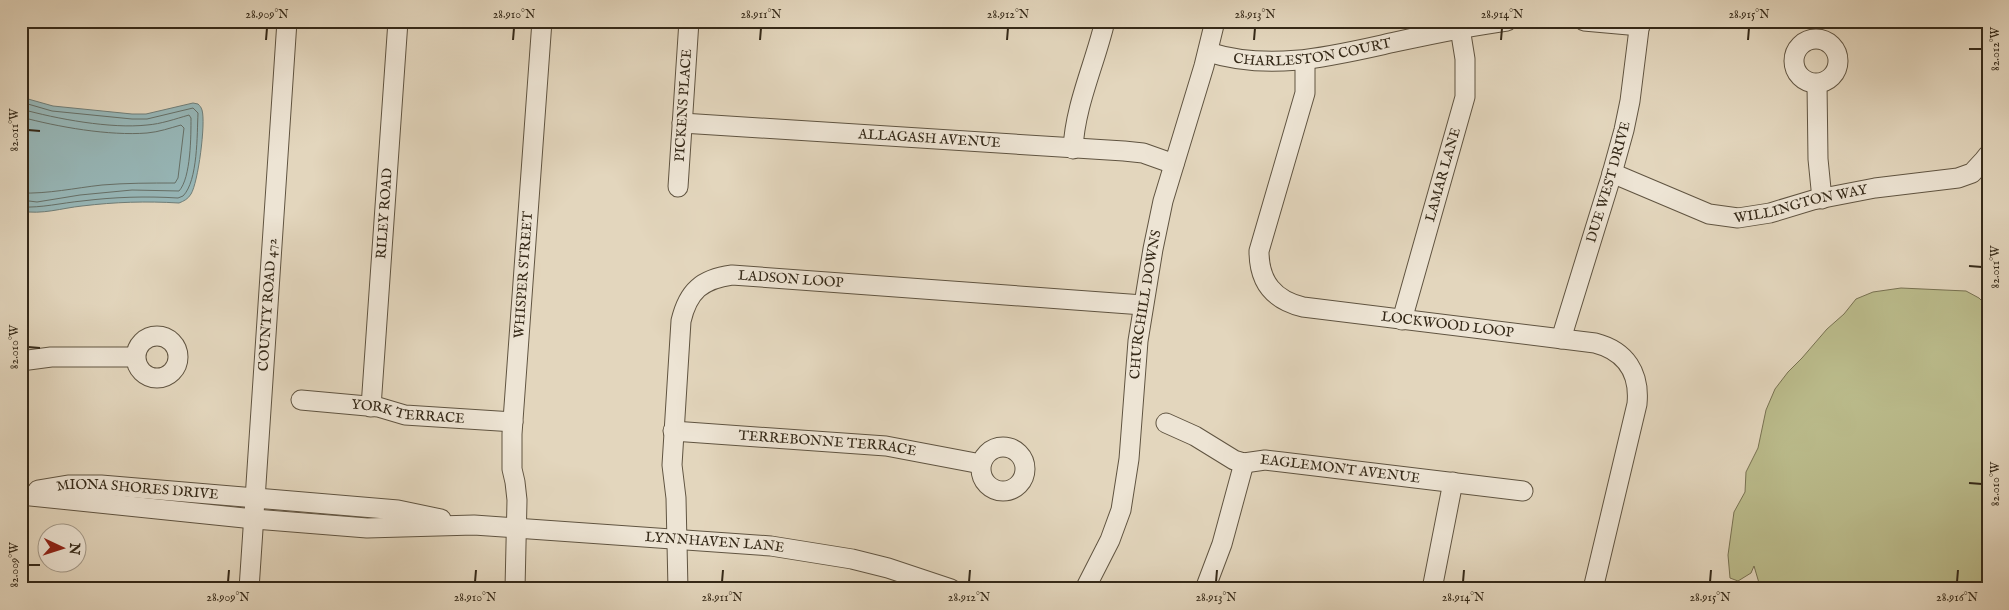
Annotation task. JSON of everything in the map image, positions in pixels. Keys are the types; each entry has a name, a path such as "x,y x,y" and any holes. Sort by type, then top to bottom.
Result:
{"street":[{"name":"COUNTY ROAD 472","path":"249,589 287,21"},
{"name":"RILEY ROAD","path":"372,407 398,21"},
{"name":"WHISPER STREET","path":"515,589 516,500 511,454 542,21"},
{"name":"PICKENS PLACE","path":"678,187 689,21"},
{"path":"1073,149 1074,128 1104,21"},
{"name":"CHURCHILL DOWNS","path":"1085,589 1110,540 1121,510 1143,305 1163,201 1208,52 1215,21"},
{"name":"CHARLESTON COURT","path":"1208,52 1239,60 1281,62 1305,60 1460,28 1507,21"},
{"path":"1584,21 1640,23"},
{"name":"DUE WEST DRIVE","path":"1561,339 1612,173 1630,101 1640,23"},
{"name":"LAMAR LANE","path":"1402,320 1465,97 1465,59 1460,28"},
{"name":"LOCKWOOD LOOP","path":"1305,60 1305,93 1259,251 1259,263 1263,276 1270,288 1288,304 1303,308 1606,346 1626,360 1637,382 1637,404 1593,589"},
{"path":"1817,84 1818,159 1822,199"},
{"name":"ALLAGASH AVENUE","path":"682,123 1143,153 1174,164"},
{"name":"WILLINGTON WAY","path":"1612,173 1709,214 1723,217 1753,216 1875,188 1958,178 1972,173 1988,155"},
{"name":"LADSON LOOP","path":"678,589 676,498 672,465 681,321 684,308 691,296 702,284 715,278 732,275 1143,305"},
{"path":"21,360 51,357 136,357"},
{"name":"YORK TERRACE","path":"301,400 372,407 405,415 513,422"},
{"name":"EAGLEMONT AVENUE","path":"1166,423 1195,436 1234,460 1244,463 1265,460 1523,491"},
{"name":"TERREBONNE TERRACE","path":"674,431 886,446 981,464"},
{"path":"1205,589 1222,544 1244,463"},
{"path":"1432,589 1453,482"},
{"name":"MIONA SHORES DRIVE","path":"21,494 68,485 101,485 255,497"},
{"name":"MIONA SHORES DRIVE","path":"21,494 254,519"},
{"name":"LYNNHAVEN LANE","path":"255,497 398,510 474,525"},
{"name":"LYNNHAVEN LANE","path":"254,519 367,528 474,525 771,546 852,559 897,570 951,589"}],"green space":[{"path":"1901,288 1966,291 1979,298 1988,307 1988,589 1765,589 1759,583 1754,566 1751,573 1738,581 1730,578 1728,555 1734,512 1745,492 1746,472 1758,448 1766,410 1775,389 1788,372 1856,299 1873,292"}],"water":[{"path":"21,97 53,106 132,114 146,114 193,103 198,104 202,109 203,117 202,139 199,166 191,194 186,200 179,203 118,203 44,212 21,211"}]}
